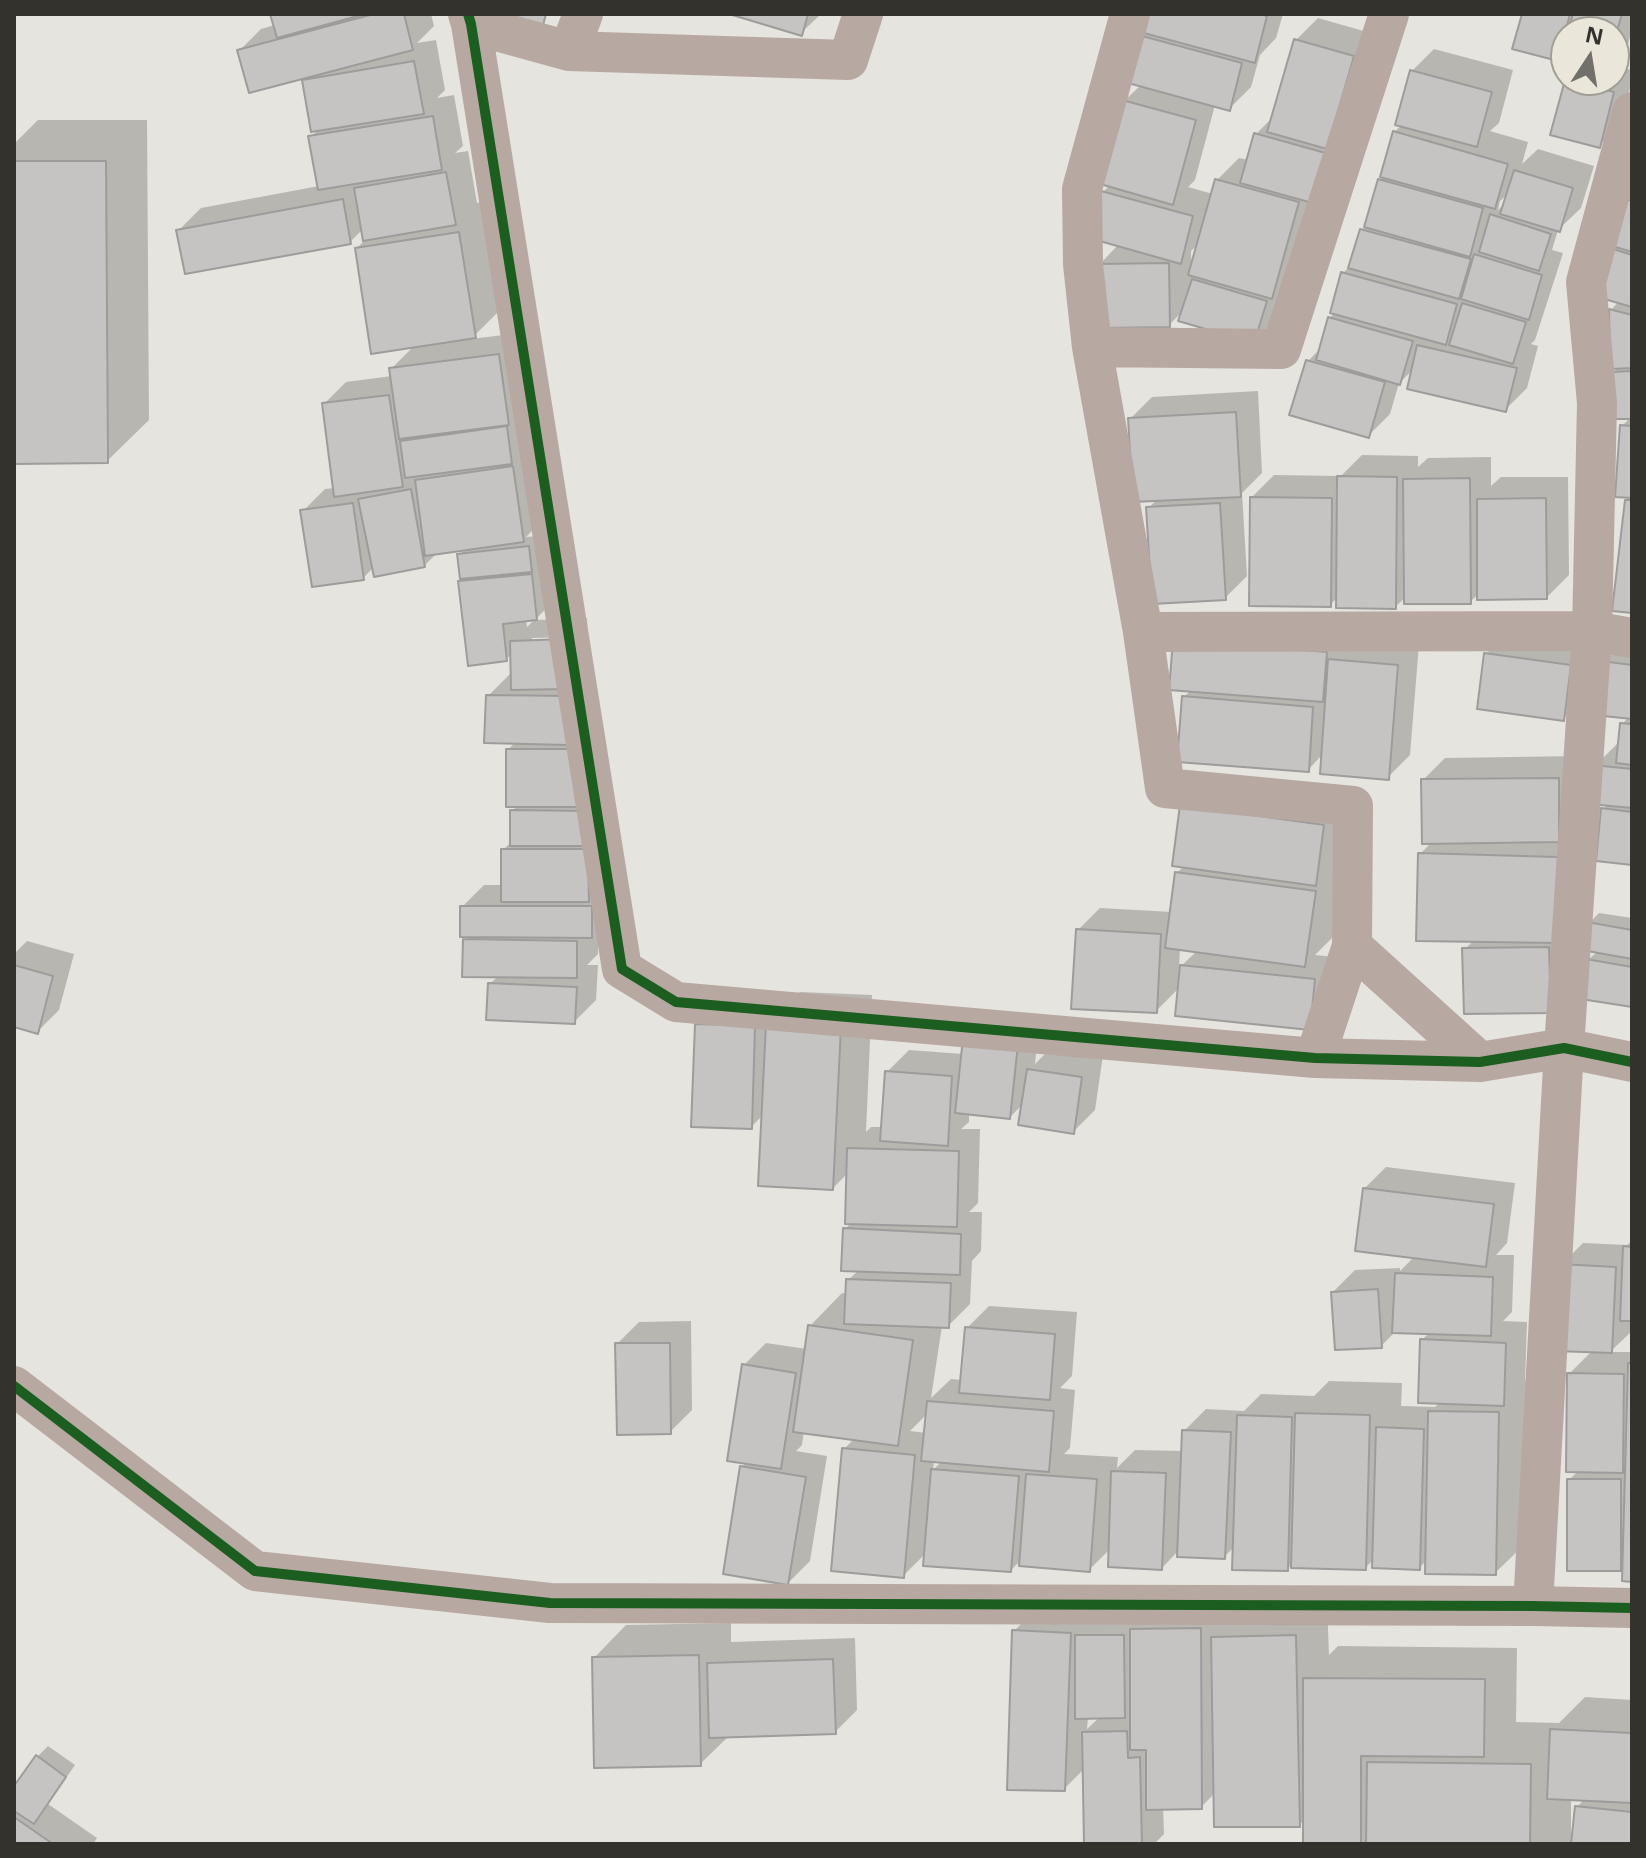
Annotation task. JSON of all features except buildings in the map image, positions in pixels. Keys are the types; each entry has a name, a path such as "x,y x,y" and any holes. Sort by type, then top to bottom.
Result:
{"street":[{"path":"569,51 583,14"},
{"path":"863,14 848,60 569,51 470,19 622,969 676,1002 1315,1058 1480,1062 1564,1048 1632,1062"},
{"path":"1130,14 1082,189 1083,264 1092,347 1143,632 1165,788 1353,806 1352,946 1315,1058"},
{"path":"1092,347 1281,349 1389,14"},
{"path":"1533,1606 1564,1048 1592,631 1597,403 1586,282 1632,112"},
{"path":"1143,632 1592,631 1632,638"},
{"path":"1352,946 1480,1062"},
{"path":"14,1386 255,1571 550,1603 1632,1608"}],"cycle path":[{"path":"468,14 622,969 676,1002 1315,1058 1480,1062 1564,1048 1632,1062"},
{"path":"14,1386 255,1571 550,1603 1632,1608"}]}
